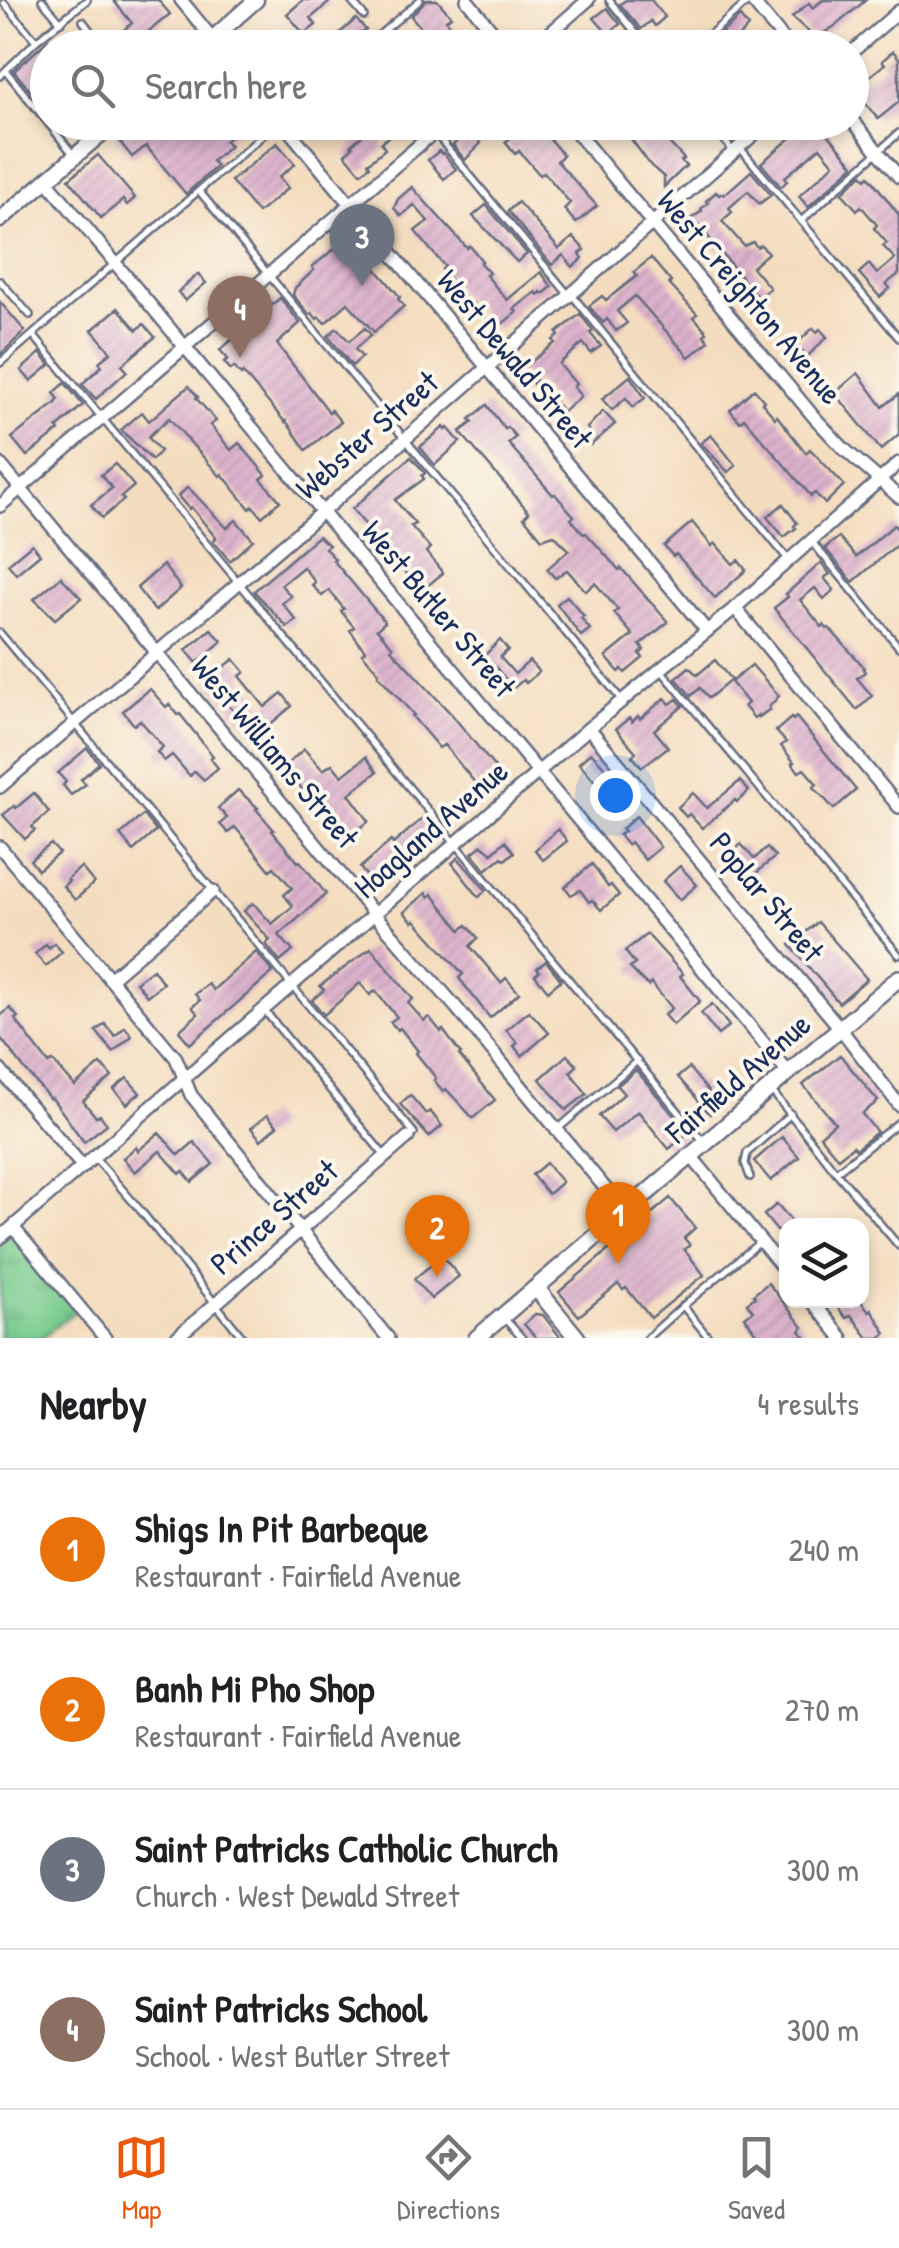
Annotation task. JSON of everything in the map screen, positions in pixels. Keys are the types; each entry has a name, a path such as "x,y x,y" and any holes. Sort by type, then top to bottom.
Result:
{"main road":[{"name":"Fairfield Avenue","path":"477,1338 899,978"},
{"path":"536,1289 578,1338"}],"street":[{"path":"181,0 202,30"},
{"path":"226,30 256,0"},
{"path":"466,0 491,30"},
{"path":"553,30 588,0"},
{"path":"751,0 776,30"},
{"path":"869,37 899,11"},
{"path":"0,220 94,140"},
{"name":"West Dewald Street","path":"295,140 707,631"},
{"path":"0,506 350,205 418,140"},
{"name":"West Creighton Avenue","path":"583,140 814,417 899,497"},
{"name":"Webster Street","path":"0,787 748,140"},
{"path":"869,140 899,177"},
{"name":"West Butler Street","path":"46,182 788,1072"},
{"name":"Hoagland Avenue","path":"0,1238 899,463"},
{"name":"West Williams Street","path":"0,464 624,1212"},
{"path":"735,608 899,807"},
{"name":"Poplar Street","path":"589,728 840,1028 899,1105"},
{"path":"0,847 176,1058 191,1095 388,1338"},
{"path":"110,979 213,891"},
{"path":"0,1070 83,1167"},
{"name":"Prince Street","path":"176,1338 408,1137"},
{"path":"691,1156 779,1263"},
{"path":"13,1227 105,1338"},
{"path":"818,1308 842,1338"}],"lane":[{"path":"42,0 60,22"},
{"path":"50,30 87,0"},
{"path":"385,30 420,0"},
{"path":"609,0 633,30"},
{"path":"715,30 751,0"},
{"path":"354,1 364,16"},
{"path":"4,2 30,34"},
{"path":"83,21 90,30"},
{"path":"30,47 3,73 30,104"},
{"path":"801,221 899,134"},
{"path":"60,140 75,157"},
{"path":"0,364 259,140"},
{"path":"440,140 789,560"},
{"path":"727,140 899,338"},
{"path":"199,191 622,701"},
{"path":"0,281 30,315"},
{"path":"33,335 706,1143"},
{"path":"811,540 899,647"},
{"path":"0,633 414,1132 408,1137"},
{"path":"0,651 8,644"},
{"path":"660,670 899,956"},
{"path":"264,1010 385,1158"},
{"path":"557,1130 637,1061"},
{"path":"770,1088 899,1246"},
{"path":"750,1177 744,1163 747,1153 790,1114"},
{"path":"836,1172 899,1122"},
{"path":"94,1157 243,1338"},
{"path":"647,1338 762,1242"},
{"path":"682,1306 709,1338"},
{"path":"503,1316 522,1338"}],"green space":[{"path":"13,1227 80,1307 41,1338 0,1338 0,1238"}],"building":[{"path":"113,0 158,0 170,14 150,30 124,30 132,23"},
{"path":"303,0 332,0 311,18 316,25 309,30 301,30 287,14"},
{"path":"426,0 437,0 451,16 446,20 454,30 423,30 411,16"},
{"path":"626,0 651,0 665,17 655,26 651,21 641,29 620,4"},
{"path":"823,0 866,0 828,30 806,30 792,17 809,3 813,8"},
{"path":"607,8 620,24 604,30 594,18"},
{"path":"740,17 748,27 745,30 725,30"},
{"path":"356,19 366,30 343,30"},
{"path":"893,51 899,58 899,102 878,119 869,108 869,77 885,64 882,61"},
{"path":"30,56 30,90 14,71"},
{"path":"118,140 226,140 230,146 212,161 217,166 186,194 146,146 132,157"},
{"path":"357,140 384,140 381,143 385,149 361,173 345,154"},
{"path":"458,140 481,143 465,160 453,145"},
{"path":"550,140 563,155 557,161 597,206 576,223 564,209 570,203 544,172 540,175 519,151 515,154 505,142"},
{"path":"632,140 667,140 686,166 664,187 664,177"},
{"path":"788,140 833,140 854,165 808,207 799,196 834,164 820,147 784,178 787,181 781,187 761,163"},
{"path":"277,143 295,164 279,177 288,188 258,213 231,181"},
{"path":"439,151 456,169 444,179 428,160"},
{"path":"98,155 135,198 127,205 123,200 101,218 69,179"},
{"path":"751,171 771,195 759,204 748,191 729,208 732,212 722,221 744,246 753,242 768,253 752,267 770,288 758,298 706,234 697,225 685,223 702,211 716,192 724,195"},
{"path":"862,174 866,179 869,176 899,215 899,274 886,284 890,288 880,297 859,273 869,264 877,274 895,259 883,246 887,243 874,228 877,225 861,206 857,210 842,193"},
{"path":"412,187 467,248 470,246 489,273 486,275 507,300 541,272 552,287 543,294 536,292 496,329 459,292 442,269 445,267 415,231 428,221 414,205 401,216 394,208"},
{"path":"518,202 559,249 573,237 585,250 580,254 583,258 573,267 563,255 552,265 508,211"},
{"path":"486,205 527,254 517,262 473,216"},
{"path":"348,233 404,306 374,332 348,303 325,323 310,315 293,295 314,270 312,267 342,243 339,240"},
{"path":"651,258 707,332 704,335 709,341 689,357 635,296 617,311 627,323 616,331 589,306 602,296 606,300 637,276 634,272"},
{"path":"198,274 206,283 185,301 178,292"},
{"path":"280,298 300,323 277,344 341,422 306,450 243,373 234,367 231,370 224,362 228,359 220,350 242,331 238,326 255,312 259,316"},
{"path":"0,302 25,331 0,355"},
{"path":"118,308 137,330 144,324 155,337 122,365 127,371 96,399 82,384 111,352 92,330"},
{"path":"580,314 601,346 591,353 583,343 559,364 581,396 563,412 536,380 533,384 521,370 555,343 557,333"},
{"path":"337,328 349,341 365,328 371,335 355,349 362,357 352,366 328,336"},
{"path":"813,328 827,337 807,357 796,344"},
{"path":"40,353 50,365 31,381 21,370"},
{"path":"858,373 883,407 899,394 899,434 881,450 835,393"},
{"path":"630,376 645,398 633,407 626,398 612,410 602,399"},
{"path":"65,383 83,405 57,428 59,431 27,456 12,438 55,404 59,399 54,393"},
{"path":"189,386 216,421 210,425 231,450 239,443 266,475 261,479 280,501 262,517 253,506 250,509 169,418 148,437 160,451 152,460 121,430 142,412 149,421"},
{"path":"754,389 806,453 810,449 844,485 825,504 815,493 811,496 744,418 740,422 730,410"},
{"path":"487,405 516,437 508,443 574,516 571,519 668,622 640,645 643,658 625,673 622,669 619,672 606,657 633,635 614,613 618,610 595,583 586,591 567,570 555,578 547,569 569,550 554,535 542,539 524,517 529,512 460,432"},
{"path":"603,411 615,424 591,445 584,437 590,432 587,428"},
{"path":"444,427 460,442 435,465 420,447"},
{"path":"711,435 736,466 728,472 701,443"},
{"path":"411,457 425,473 424,479 395,500 415,524 411,526 430,548 426,552 443,573 421,591 352,509"},
{"path":"115,464 134,486 102,518 91,505 112,488 101,475"},
{"path":"188,487 227,528 236,520 253,540 230,561 213,541 216,538 178,496"},
{"path":"783,504 797,523 784,537 767,517"},
{"path":"692,522 712,546 715,543 733,564 738,560 746,570 715,598 664,546"},
{"path":"894,525 899,531 899,543 853,582 825,548 839,537 856,557"},
{"path":"318,536 329,545 325,548 333,560 385,622 377,629 391,649 500,774 481,790 444,745 439,748 378,675 350,630 354,627 341,611 344,609 329,590 322,596 303,567 281,585 291,596 282,603 296,620 287,627 254,591"},
{"path":"32,544 40,554 16,574 8,564"},
{"path":"821,563 830,574 824,578 834,590 824,599 815,588 800,600 864,667 865,672 857,678 872,696 857,710 774,608"},
{"path":"163,565 181,588 155,611 137,588"},
{"path":"61,577 81,598 55,619 34,599"},
{"path":"567,596 590,629 581,636 557,604"},
{"path":"211,629 222,641 197,663 186,650"},
{"path":"500,640 508,650 500,657 515,674 529,661 539,672 510,691 493,664 490,667 482,658"},
{"path":"234,659 245,672 240,676 265,707 282,693 292,706 256,736 207,681"},
{"path":"715,660 731,680 709,698 700,688 691,696 676,678 689,667 697,675"},
{"path":"752,665 779,696 770,709 754,718 744,706 748,703 731,682"},
{"path":"150,689 166,707 169,704 180,714 213,756 210,758 218,768 204,780 195,771 190,776 172,755 164,761 157,752 163,747 140,720 134,725 123,711"},
{"path":"665,698 670,704 677,699 683,706 654,730 668,747 642,767 632,756 636,752 616,729 629,718 632,722 638,716 640,719"},
{"path":"796,717 856,790 834,809 814,787 817,784 804,769 799,772 781,746 786,742 776,731"},
{"path":"87,748 99,763 81,779 86,784 71,795 58,773"},
{"path":"304,749 323,770 332,764 342,776 366,757 377,772 349,794 369,821 345,841 284,767"},
{"path":"591,752 612,776 599,786 579,763"},
{"path":"740,781 749,791 702,828 678,807 693,793 707,808"},
{"path":"238,790 258,808 272,831 326,894 279,935 293,951 280,962 266,944 270,940 244,911 253,903 272,924 293,906 284,895 292,888 274,867 270,870 235,827 228,833 220,824 227,818 218,808"},
{"path":"34,793 49,812 25,839 3,815"},
{"path":"143,815 156,831 133,851 120,835"},
{"path":"425,816 439,833 377,888 360,868"},
{"path":"636,816 660,847 645,860 619,835"},
{"path":"558,829 567,841 543,860 535,850"},
{"path":"505,841 514,852 486,870 472,853 482,845 492,853"},
{"path":"51,844 59,853 38,870 30,860"},
{"path":"741,844 754,859 767,848 775,857 748,880 727,859"},
{"path":"458,858 486,890 479,897 452,863"},
{"path":"592,864 608,887 611,885 619,895 601,910 580,890 571,895 565,887"},
{"path":"680,866 697,885 680,900 663,881"},
{"path":"81,867 94,883 75,900 63,886"},
{"path":"426,893 429,897 432,894 461,930 467,925 478,938 470,946 501,983 506,978 519,993 490,1018 459,978 463,974 404,912"},
{"path":"818,922 867,979 839,1003 790,945"},
{"path":"647,934 683,974 680,976 700,1001 673,1025 664,1015 672,1008 651,983 648,986 630,968 635,964 625,951"},
{"path":"54,943 62,952 46,966 35,954 46,944 49,948"},
{"path":"371,948 413,999 408,1003 424,1021 429,1017 443,1030 495,1100 473,1118 446,1089 443,1092 418,1051 400,1028 390,1022 397,1017 375,991 370,995 360,983 324,1015 312,1000 324,990 320,986"},
{"path":"256,952 273,972 190,1044 179,1031 198,1014 192,1007 200,1000 195,994 208,984 213,990"},
{"path":"546,961 561,980 548,991 535,975"},
{"path":"153,969 163,983 147,996 136,982"},
{"path":"712,1004 729,1026 718,1035 701,1013"},
{"path":"10,1008 49,1064 53,1061 75,1086 101,1064 112,1077 83,1101 107,1124 84,1142 0,1037 0,1016"},
{"path":"529,1011 549,1033 522,1056 514,1046 518,1043 506,1030"},
{"path":"105,1024 115,1036 125,1027 132,1036 113,1052 96,1031"},
{"path":"567,1055 577,1066 570,1072 587,1094 566,1110 540,1079"},
{"path":"840,1055 878,1101 862,1114 877,1132 838,1158 820,1136 835,1123 803,1085"},
{"path":"689,1068 720,1106 710,1114 678,1077"},
{"path":"636,1070 688,1133 669,1149 638,1111 613,1132 599,1116 624,1094 617,1086"},
{"path":"127,1078 140,1093 127,1104 114,1089"},
{"path":"410,1095 442,1126 429,1137 400,1104"},
{"path":"267,1115 277,1126 261,1140 251,1128"},
{"path":"159,1133 179,1155 194,1142 213,1164 192,1182 160,1151 135,1172 123,1158"},
{"path":"782,1137 799,1157 771,1181 754,1161"},
{"path":"546,1163 562,1182 548,1194 532,1175"},
{"path":"670,1198 695,1228 684,1238 690,1245 684,1249 704,1275 651,1318 618,1284 579,1316 559,1292"},
{"path":"777,1204 789,1218 779,1218 779,1233 764,1215"},
{"path":"442,1256 459,1276 431,1299 414,1279"},
{"path":"768,1283 779,1297 779,1308 788,1308 803,1327 800,1331 806,1338 761,1338 745,1317 753,1311 747,1303"},
{"path":"838,1308 871,1309 886,1333 880,1338 868,1338 851,1315 846,1318"},
{"path":"535,1314 543,1315 561,1338 536,1338 524,1324"}],"place":[{"name":"Saint Patricks Catholic Church","path":"362,286"},
{"name":"Saint Patricks School","path":"240,358"},
{"name":"Shigs In Pit Barbeque","path":"618,1264"},
{"name":"Banh Mi Pho Shop","path":"437,1277"}]}
